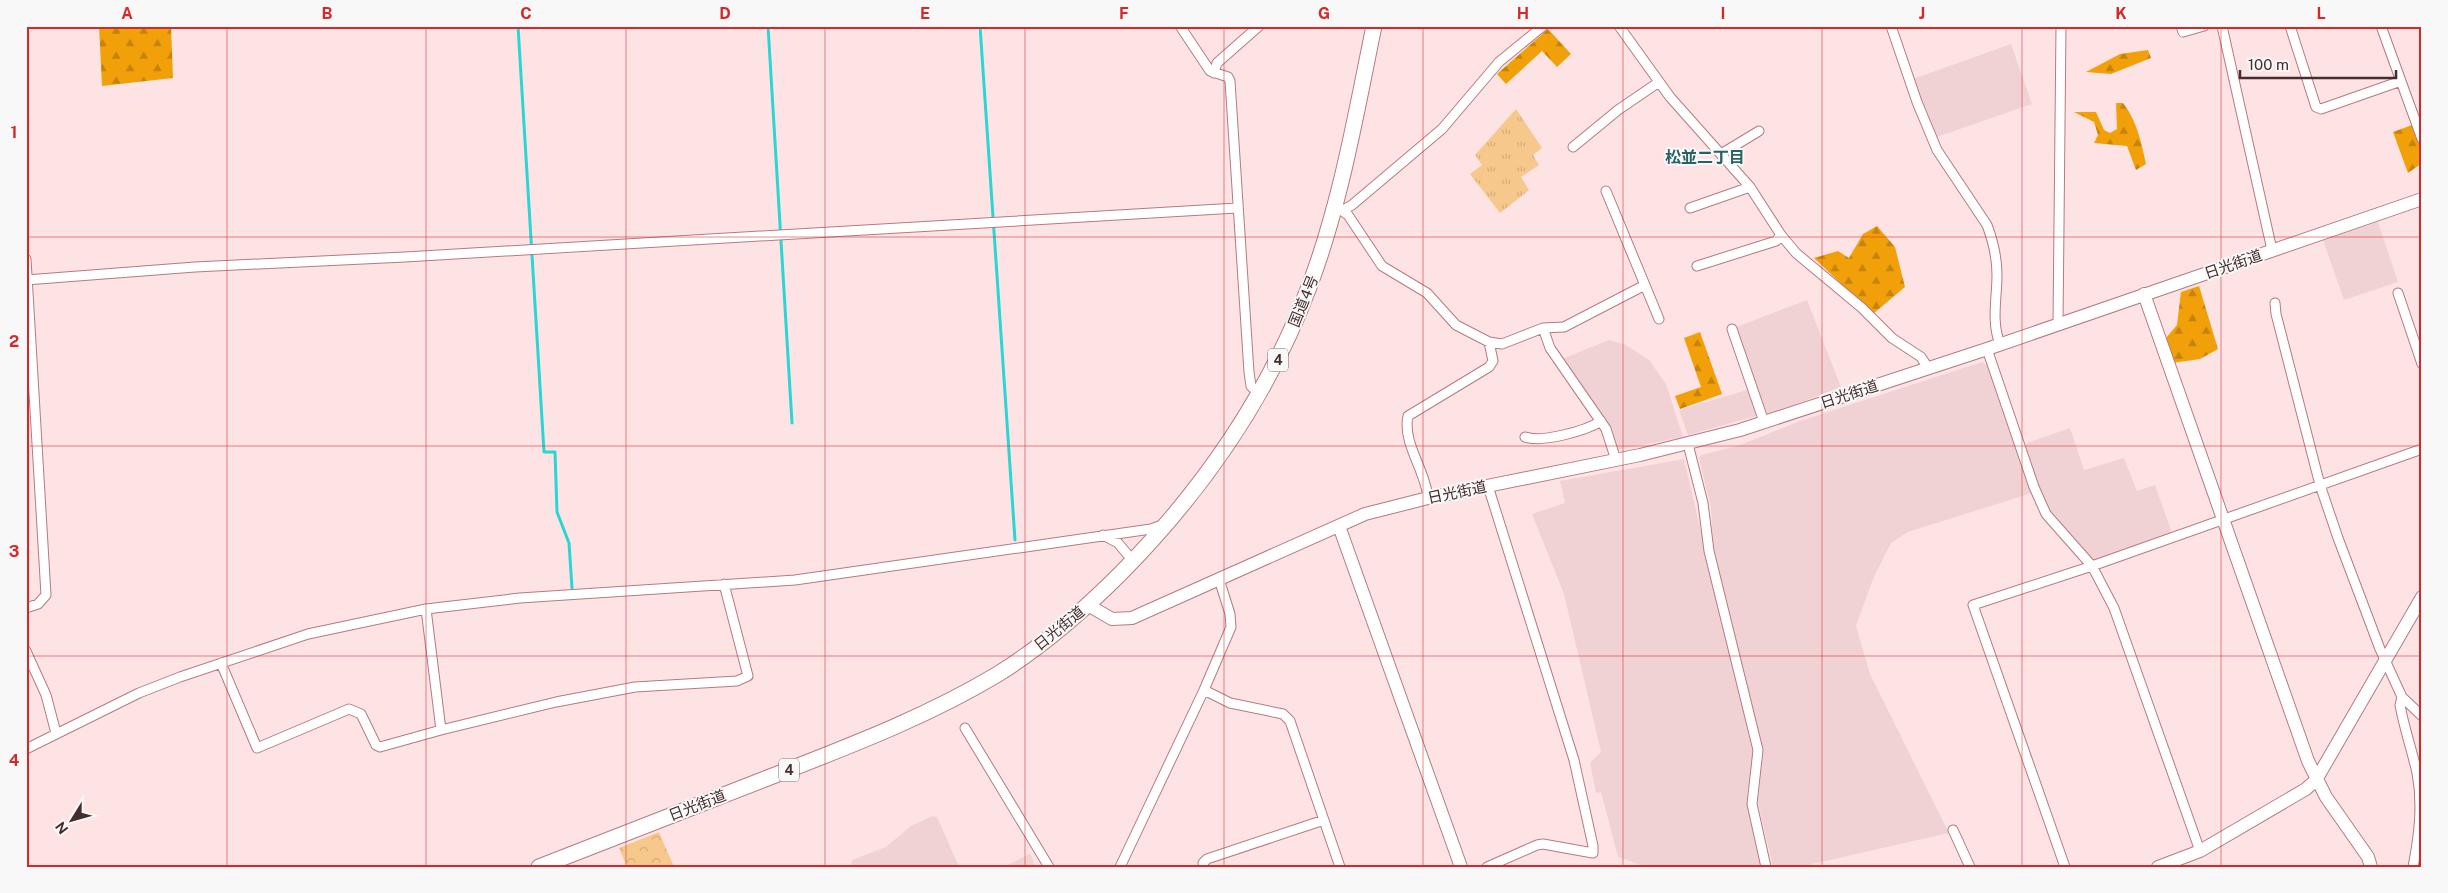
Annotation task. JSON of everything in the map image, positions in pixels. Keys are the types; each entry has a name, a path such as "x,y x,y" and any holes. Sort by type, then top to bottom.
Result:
{"highway":[{"name":"国道4号","path":"1088,605 1167,524 1229,443 1260,395 1309,287 1339,208 1374,26"},
{"name":"日光街道","path":"539,867 877,735 947,702 999,673 1088,605"}],"main road":[{"name":"日光街道","path":"1088,605 1112,619 1132,618 1366,514 1428,498 1688,444 1764,422 1987,349 2422,199"},
{"path":"2144,294 2316,780 2368,856 2371,867"},
{"path":"1339,526 1461,867"},
{"path":"2158,867 2200,851 2306,789 2316,780 2422,597"}],"street":[{"path":"1180,26 1210,71 1228,77 1230,81 1248,372 1251,386 1260,395"},
{"path":"1214,73 1222,58 1259,26"},
{"path":"1543,26 1499,62 1442,129 1352,205 1339,208 1382,266 1426,293 1456,325 1489,342 1502,344 1543,328 1564,327 1646,285"},
{"path":"1619,26 1686,118 1750,187 1781,235 1796,253 1862,308 1892,338 1921,357 1928,368"},
{"path":"1891,26 1917,102 1937,150 1987,225 1992,238 1997,275 1994,316 2000,344"},
{"path":"2058,324 2061,26"},
{"path":"2181,26 2183,32 2204,26"},
{"path":"2222,26 2272,250"},
{"path":"2290,26 2316,107 2321,109 2401,81"},
{"path":"2381,26 2422,139"},
{"path":"1574,148 1618,110 1659,82"},
{"path":"1721,154 1759,130"},
{"path":"1690,208 1750,187"},
{"path":"1606,191 1659,320"},
{"path":"27,280 195,268 1238,208"},
{"path":"1697,266 1776,241 1781,235"},
{"path":"26,259 46,595 38,604 26,608"},
{"path":"2398,293 2422,364"},
{"path":"2275,303 2276,314 2320,485 2338,538 2386,662 2402,697 2422,716"},
{"path":"1543,328 1550,348 1606,429 1616,460"},
{"path":"1732,329 1764,422"},
{"path":"1428,498 1427,484 1407,432 1408,416 1489,367 1493,361 1489,342"},
{"path":"1987,349 2034,487 2046,514 2092,566 2114,608 2200,851"},
{"path":"1525,437 1537,439 1588,428 1601,422"},
{"path":"1688,444 1703,503 1709,551 1758,750 1758,762 1752,790 1752,804 1766,867"},
{"path":"2065,867 1973,605 2092,566 2422,449"},
{"path":"1487,867 1537,845 1593,853 1574,760 1488,486"},
{"path":"26,749 138,693 220,664 308,634 426,609 520,598 795,580 1151,529 1167,524"},
{"path":"1103,535 1118,543 1133,561"},
{"path":"1120,867 1204,690 1230,627 1230,614 1219,579"},
{"path":"220,664 258,748 349,709 361,714 376,745 380,747 556,702 634,687 737,681 748,676 724,584"},
{"path":"426,609 441,730"},
{"path":"26,651 46,695 56,733"},
{"path":"1204,690 1230,703 1283,714 1290,721 1340,867"},
{"path":"2402,697 2400,705 2417,773 2420,797 2419,834 2412,867"},
{"path":"965,728 1049,867"},
{"path":"1204,867 1203,863 1207,859 1324,820"},
{"path":"1953,830 1970,867"}],"shaded area":[{"path":"2011,44 2032,104 1934,138 1913,79"},
{"path":"2378,222 2398,282 2344,300 2323,240"},
{"path":"1807,300 1841,387 1768,415 1734,328"},
{"path":"1609,340 1626,345 1649,360 1666,384 1683,437 1617,450 1603,421 1562,359"},
{"path":"1982,362 1988,366 2032,493 1908,532 1891,543 1873,579 1856,626 1870,674 1949,833 1799,867 1773,867 1758,803 1763,752 1713,545 1711,508 1699,458 1701,455 1740,445 1800,421"},
{"path":"1747,390 1756,416 1688,435 1679,410"},
{"path":"2070,428 2084,470 2124,458 2137,491 2155,485 2172,533 2097,561 2093,560 2047,511 2024,450 2027,443"},
{"path":"1684,459 1753,754 1747,795 1749,814 1762,867 1646,867 1618,857 1601,792 1596,793 1590,763 1601,752 1564,594 1532,514 1565,503 1560,481"},
{"path":"932,816 937,817 959,867 851,867 852,860 886,847 911,826"},
{"path":"1029,854 1035,867 1004,867"}],"green space":[{"path":"99,26 171,26 173,78 102,86"},
{"path":"1548,29 1571,54 1557,67 1542,51 1506,84 1497,74"},
{"path":"2148,50 2151,58 2111,74 2086,72 2120,54"},
{"path":"2116,103 2123,103 2128,110 2140,139 2146,164 2136,170 2127,146 2094,143 2098,135 2094,122 2074,112 2096,112 2104,130 2110,133 2117,129"},
{"path":"1516,109 1542,148 1533,155 1539,165 1521,177 1529,190 1500,213 1470,174 1482,165 1475,155"},
{"path":"2420,122 2422,163 2408,173 2393,132"},
{"path":"1877,226 1895,247 1905,287 1873,314 1814,258 1838,251 1849,258 1863,234"},
{"path":"2199,286 2218,349 2200,359 2172,363 2166,338 2177,325 2181,292"},
{"path":"1700,332 1722,394 1680,409 1675,396 1701,387 1684,338"},
{"path":"659,832 674,867 627,867 619,848"}],"waterway":[{"path":"518,26 544,452 555,452 557,512 569,543 572,588"},
{"path":"768,26 792,423"},
{"path":"980,26 1015,540"}],"district":[{"name":"松並二丁目","path":"1705,157"}]}
